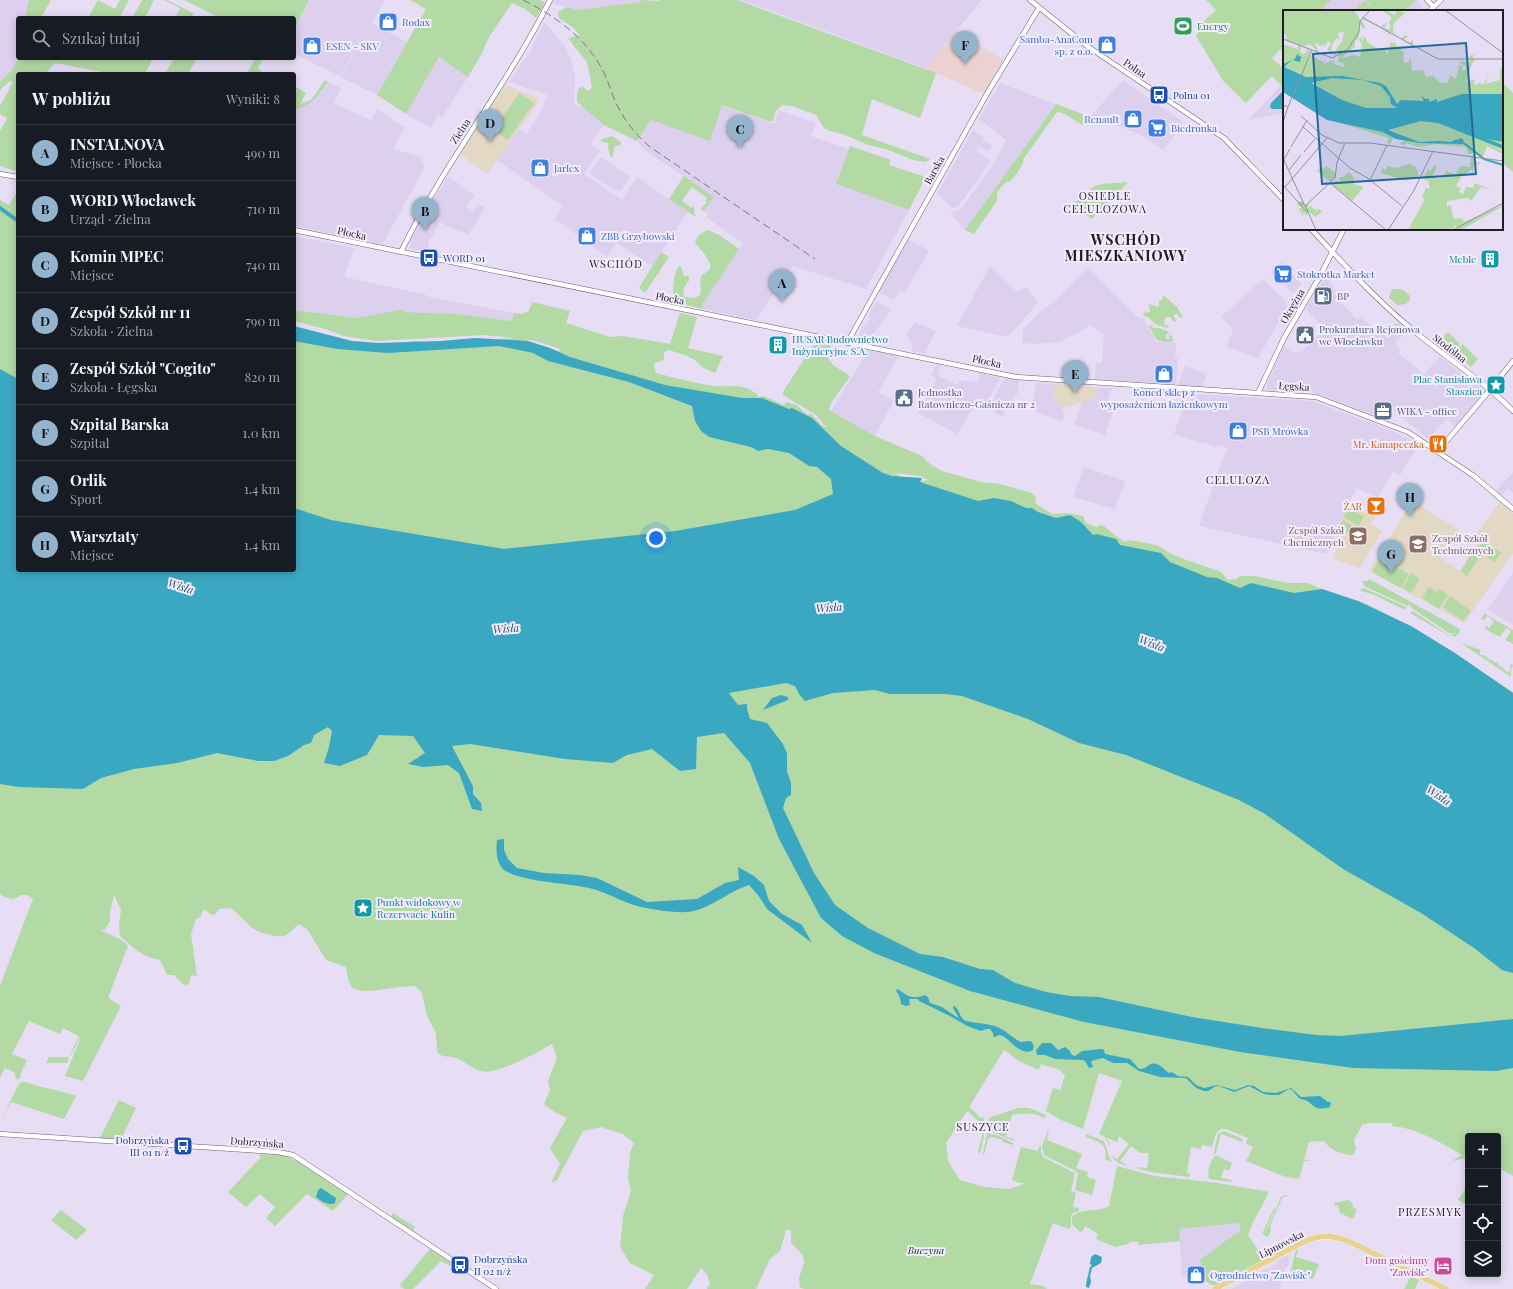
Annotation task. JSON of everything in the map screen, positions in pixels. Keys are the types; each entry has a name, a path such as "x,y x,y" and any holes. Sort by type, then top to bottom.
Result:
{"main road":[{"name":"Lipnowska","path":"1215,1289 1307,1240 1329,1236 1351,1241 1446,1289"}],"street":[{"name":"Zielna","path":"401,252 415,222 456,154 524,49 550,0"},
{"name":"Polna","path":"1030,0 1087,46 1229,142 1283,199"},
{"path":"1427,0 1434,7"},
{"path":"1430,10 1441,0"},
{"name":"Barska","path":"849,342 852,334 988,92 1039,8"},
{"path":"0,174 16,177"},
{"name":"Płocka","path":"296,230 1011,376 1042,379"},
{"name":"Stodólna","path":"1312,230 1375,296 1412,329 1490,390 1513,412"},
{"name":"Okrężna","path":"1258,393 1284,338 1333,252 1344,230"},
{"path":"1438,451 1513,361"},
{"name":"Łęgska","path":"1042,379 1320,398 1403,430 1438,451 1474,476 1513,509"},
{"name":"Dobrzyńska","path":"0,1134 278,1152 293,1155 309,1164 496,1289"}],"shaded area":[{"path":"0,0 29,0 25,16 16,16 16,60 18,60 11,71 0,82"},
{"path":"309,0 385,0 372,23 407,42 377,95 341,77 360,42 340,76 296,55 296,25"},
{"path":"554,0 641,0 640,2 577,10 552,3"},
{"path":"739,0 982,0 925,68"},
{"path":"1331,0 1417,0 1423,7 1419,10 1321,10"},
{"path":"544,22 566,48 572,63 575,76 574,105 601,114 604,125 590,144 600,151 584,174 622,200 637,177 688,212 652,266 617,243 607,257 558,221 554,221 563,206 497,160 520,129 527,133 541,112 547,95 509,82 529,53"},
{"path":"956,31 1003,60 984,94 925,68"},
{"path":"439,57 468,77 442,117 438,115 431,128 406,114"},
{"path":"1123,80 1182,121 1182,126 1163,150 1140,134 1091,116"},
{"path":"328,82 341,88 334,104 371,120 378,109 405,128 393,149 420,157 425,167 383,244 296,226 296,110 301,109 321,93"},
{"path":"1000,83 1056,104 965,230 950,212 960,210 994,163 1006,140 979,119"},
{"path":"1283,83 1283,113 1248,120"},
{"path":"508,86 536,97 539,101 487,174 460,154 498,96 505,87"},
{"path":"721,105 774,124 779,110 816,123 811,136 849,149 837,184 909,210 866,289 793,266 756,320 703,309 702,305 743,243 706,217 708,214 704,211 714,197 645,150 637,141 651,120 710,141"},
{"path":"973,130 984,137 982,140 992,145 988,152 979,146 976,150 991,161 958,207 953,208 937,194"},
{"path":"601,157 629,176 629,180 621,191 612,189 589,173"},
{"path":"448,176 474,195 466,207 473,212 478,204 485,208 468,235 440,222 429,241 427,252 410,248 410,239"},
{"path":"296,236 354,248 344,277 424,294 429,297 514,313 512,321 457,314 404,312 404,309 357,318 296,310"},
{"path":"907,238 929,251 905,293 900,290 894,300 877,291"},
{"path":"1282,262 1301,284 1296,292 1291,292 1270,272"},
{"path":"990,266 1016,291 1027,288 1037,301 1031,311 1010,335 1001,336 957,326"},
{"path":"1088,267 1137,317 1144,319 1156,342 1175,342 1175,358 1178,358 1176,384 1095,379 1096,363 1102,363 1104,334 1089,325 1083,330 1059,342 1036,344 1022,343 1023,330 1040,312 1055,301"},
{"path":"1326,274 1341,302 1357,320 1362,316 1380,337 1397,322 1407,331 1395,343 1401,350 1398,353 1424,374 1440,357 1485,391 1455,426 1447,419 1428,439 1395,412 1392,407 1384,419 1316,393 1268,390 1266,386 1284,345 1293,353 1301,352 1325,329 1306,309"},
{"path":"1263,279 1286,301 1287,307 1258,358 1227,347 1233,329 1221,317"},
{"path":"877,301 891,310 870,341 858,339 862,328 870,319 868,316"},
{"path":"915,322 936,331 926,350 928,354 911,351 912,345 906,334"},
{"path":"868,350 899,356 878,392 894,400 875,436 831,411"},
{"path":"937,364 941,365 937,372 940,377 957,385 961,380 977,383 979,373 999,377 1000,379 985,405 976,403 957,434 918,413 936,381 931,375"},
{"path":"1185,366 1207,374 1202,387 1178,385"},
{"path":"1005,378 1019,380 1017,395 1015,395 1002,417 995,412 992,407 992,401"},
{"path":"1036,383 1055,384 1053,401 1058,402 1062,408 1065,415 1062,421 1041,414 1032,409"},
{"path":"1055,384 1098,388 1094,399 1062,408 1058,402 1053,402"},
{"path":"1098,388 1112,388 1105,409 1113,412 1105,435 1074,425 1082,402 1094,399"},
{"path":"1192,394 1312,401 1393,431 1419,444 1400,475 1393,472 1378,497 1356,488 1326,554 1199,526 1224,455 1229,449 1217,445 1216,447 1202,442 1201,443 1174,434 1184,405 1188,404 1192,398"},
{"path":"1084,467 1125,481 1115,509 1073,497"},
{"path":"1513,472 1513,493 1508,488 1502,496 1496,491"},
{"path":"1412,501 1459,530 1441,558 1460,571 1480,541 1474,537 1500,502 1513,514 1513,553 1464,623 1369,571"},
{"name":"Zespół Szkół Chemicznych","path":"1348,505 1376,516 1371,524 1382,531 1360,568 1333,559 1338,546 1334,544 1337,537 1335,536"},
{"path":"1513,573 1513,625 1487,610"},
{"path":"1240,1223 1241,1229 1201,1260 1202,1276 1182,1278 1179,1229"},
{"path":"1288,1255 1290,1258 1288,1266 1285,1269 1280,1289 1231,1289 1255,1276 1264,1268 1267,1269 1277,1263 1278,1260"}],"green space":[{"path":"29,0 51,0 42,16 25,16"},
{"path":"98,0 115,9 120,0 129,0 120,16 89,16"},
{"path":"142,0 154,0 146,16 133,16"},
{"path":"164,0 167,0 195,14 192,16 176,16 180,8"},
{"path":"184,0 309,0 296,25 296,16 216,16"},
{"path":"410,0 540,0 545,3 536,18 525,9 512,3 489,37 481,55 468,77 439,57 406,114 377,95 426,9"},
{"path":"641,0 737,0 936,73 920,118 872,99 862,135 930,159 926,162 913,160 889,150 868,145 845,135 827,130 824,128 816,115 792,106 782,105 776,111 773,121 768,121 722,105 710,141 651,120 637,141 604,125 577,102 579,88 583,87 589,91 592,87 587,62 569,38 579,35 576,30 559,18 558,12 567,7 577,10 640,2"},
{"path":"1206,0 1331,0 1321,10 1283,10 1283,47 1272,58 1283,68 1283,83 1281,86 1272,76 1246,103 1224,82 1196,36 1199,31 1196,28 1216,10"},
{"path":"1365,0 1373,9 1365,10 1361,4"},
{"path":"1366,0 1416,0 1405,10 1375,10"},
{"path":"1360,4 1365,10 1357,10 1356,8"},
{"path":"18,60 152,60 146,72 102,72 55,63 47,72 16,72 16,171 0,166 0,131 7,118 0,114 0,106 13,82 10,81 0,90 0,82 11,71"},
{"path":"173,60 196,60 189,72 166,72"},
{"path":"255,60 262,60 258,69 263,72 247,72"},
{"path":"325,80 328,82 318,96 305,106 296,110 296,87 306,93 300,104 311,100"},
{"path":"1503,83 1513,93 1513,172 1503,163"},
{"path":"519,93 534,103 508,140 494,130"},
{"path":"1056,104 1088,116 1083,125 1060,112 1057,112 1024,158 1017,174 1010,182 1006,182 997,192 997,201 974,234 965,230"},
{"path":"612,136 621,142 621,145 615,146 612,158 609,154 608,143 602,142 601,140"},
{"path":"850,146 891,160 889,165 926,177 909,210 836,184"},
{"path":"684,176 714,197 704,211 701,209 707,202 705,201 707,198 692,187 682,201 692,208 694,206 696,217 669,199"},
{"path":"1128,182 1092,219 1072,205 1094,186"},
{"name":"Buczyna","path":"16,193 16,572 296,572 296,329 338,340 394,344 413,341 428,343 515,338 483,335 377,341 344,336 325,329 296,322 296,310 357,318 404,309 404,312 457,314 512,321 514,313 522,314 529,311 532,302 570,311 566,323 610,337 623,336 670,344 680,313 697,317 688,348 723,356 715,373 702,367 695,360 687,356 669,350 664,352 664,360 655,363 656,373 714,386 737,386 747,388 758,395 757,397 764,396 784,405 787,402 796,405 808,415 811,414 827,428 816,415 783,395 786,387 815,343 823,343 831,346 828,358 834,366 849,375 849,378 831,403 829,410 875,436 922,456 930,464 942,471 981,482 1000,484 1032,493 1036,498 1035,503 1052,514 1067,513 1083,516 1086,523 1096,527 1100,525 1104,526 1125,542 1130,540 1157,545 1178,557 1221,572 1228,580 1236,579 1241,576 1255,576 1287,583 1308,583 1367,604 1427,636 1513,692 1513,1176 1501,1170 1501,1133 1465,1133 1465,1158 1452,1161 1462,1155 1428,1136 1401,1127 1392,1126 1392,1123 1368,1123 1362,1125 1354,1140 1356,1148 1353,1155 1337,1151 1324,1141 1309,1142 1304,1160 1314,1161 1304,1161 1299,1179 1283,1176 1246,1161 1253,1147 1246,1144 1248,1138 1226,1129 1221,1129 1216,1133 1212,1147 1202,1145 1201,1149 1191,1147 1187,1173 1190,1173 1189,1177 1151,1172 1133,1167 1147,1168 1149,1153 1140,1153 1131,1146 1120,1161 1128,1166 1120,1164 1112,1155 1117,1159 1129,1144 1119,1136 1117,1142 1105,1137 1109,1141 1110,1148 1106,1139 1099,1134 1122,1081 1099,1073 1083,1129 1061,1120 1046,1111 1053,1088 1060,1090 1065,1076 1060,1070 1041,1064 1039,1070 1019,1061 1004,1050 969,1107 980,1117 984,1118 984,1137 980,1153 978,1152 983,1128 967,1111 946,1143 948,1161 960,1180 985,1187 1010,1189 1026,1183 1020,1183 1012,1180 1021,1147 1037,1151 1041,1146 1043,1157 1075,1173 1071,1191 1076,1193 1073,1207 1079,1208 1079,1211 1071,1215 1071,1226 1069,1229 1053,1223 1030,1284 1044,1286 1047,1289 804,1289 800,1287 799,1278 804,1263 803,1256 791,1242 791,1230 786,1230 780,1251 770,1259 756,1289 707,1289 710,1284 707,1274 701,1268 687,1289 645,1289 654,1275 630,1263 620,1247 623,1216 631,1191 628,1179 630,1152 634,1143 623,1134 601,1127 583,1131 557,1180 551,1183 560,1164 550,1148 567,1118 553,1111 544,1104 550,1090 548,1081 557,1058 552,1044 506,1067 488,1072 478,1070 456,1058 444,1056 437,1052 436,1033 427,1016 422,993 415,986 372,991 362,991 352,988 348,979 346,967 326,960 307,929 299,924 284,936 263,933 252,927 230,908 219,909 215,915 210,914 204,909 200,917 196,919 191,934 197,976 191,975 189,984 184,985 174,975 167,975 160,960 143,954 120,936 119,925 121,910 114,895 110,912 110,921 105,930 100,930 122,940 128,946 108,998 121,1006 83,1081 65,1076 81,1037 70,1055 79,1036 63,1028 60,1034 29,1021 12,1054 27,1060 20,1076 21,1077 17,1080 15,1073 5,1068 0,1077 0,986 33,899 27,895 21,895 10,899 0,894 0,200 9,205","holes":["526,340 532,340 561,349 559,351 550,349","895,473 921,476 928,480 910,480"]},
{"path":"708,230 719,235 739,249 702,305 703,309 675,302 673,294 674,283 677,268 679,266 681,266 684,276 689,276 689,281 683,290 685,297 695,298 700,295 701,276 709,270 710,264 706,256 695,243 697,238 703,232"},
{"path":"661,252 669,257 645,293 639,288"},
{"path":"1392,289 1402,289 1410,296 1410,300 1406,304 1397,305 1389,298 1391,291"},
{"path":"1163,295 1177,307 1183,317 1180,318 1177,314 1173,315 1176,320 1175,322 1170,317 1165,317 1164,325 1169,326 1168,328 1155,324 1150,318 1144,316 1143,313 1150,312 1149,304 1158,307 1159,301 1163,299"},
{"path":"1150,324 1153,328 1159,328 1169,332 1166,335 1166,339 1170,339 1168,335 1172,336 1173,341 1163,342 1157,340 1149,326"},
{"path":"1448,332 1460,344 1453,351 1441,339"},
{"path":"1463,344 1478,359 1471,367 1455,352"},
{"path":"1349,508 1364,517 1358,526 1344,517"},
{"path":"1343,520 1359,530 1355,537 1339,527"},
{"path":"1483,540 1501,553 1494,562 1477,549"},
{"path":"1474,548 1482,554 1467,576 1461,571"},
{"path":"1380,558 1409,574 1401,588 1372,572"},
{"path":"1411,573 1420,579 1411,593 1403,588"},
{"path":"1369,579 1460,629 1460,633 1455,637 1413,609 1410,605 1407,606 1364,586 1363,581 1368,581"},
{"path":"1429,587 1437,592 1439,589 1448,595 1439,609 1422,598"},
{"path":"1364,588 1406,607 1405,610 1374,595 1359,590"},
{"path":"1450,596 1471,611 1463,621 1443,607"},
{"path":"1413,611 1456,640 1410,613"},
{"path":"1485,613 1513,630 1513,644 1505,640 1511,631 1506,628 1500,637 1485,629 1485,625 1489,628 1494,621 1487,616 1484,620 1481,619"},
{"path":"1461,643 1481,650 1480,655 1484,655 1490,660 1498,663 1499,666 1504,668 1506,672 1511,671 1510,663 1513,665 1511,677"},
{"path":"49,1057 69,1057 67,1063 46,1063"},
{"path":"22,1082 76,1096 64,1119 11,1102 0,1122 19,1084"},
{"path":"119,1100 136,1108 121,1139 100,1138"},
{"path":"1018,1108 1029,1108 1046,1115 1044,1118 1033,1114 1024,1113 1012,1115 1006,1137 1014,1139 1014,1141 987,1130 988,1120 991,1117"},
{"path":"1049,1128 1047,1140 1082,1154 1076,1168 1088,1172 1087,1177 1096,1180 1092,1195 1075,1190 1078,1174 1076,1171 1044,1155 1042,1146"},
{"path":"1224,1131 1243,1139 1242,1142 1221,1134 1216,1153 1213,1155 1218,1134"},
{"path":"987,1133 999,1136 1013,1143 1013,1145 992,1137 988,1139 984,1155"},
{"path":"1086,1134 1104,1141 1111,1162 1105,1159 1106,1154 1104,1147 1098,1142 1086,1137"},
{"path":"261,1154 283,1155 293,1160 295,1159 348,1194 333,1211 307,1194 275,1226 266,1218 275,1207 260,1194 246,1207 228,1192 261,1157 259,1156"},
{"path":"1216,1155 1232,1163 1229,1171 1224,1169 1221,1178 1232,1180 1231,1182 1209,1179 1208,1173 1210,1166"},
{"path":"1117,1166 1154,1176 1218,1183 1269,1192 1248,1235 1264,1259 1289,1245 1291,1241 1293,1242 1290,1246 1215,1286 1202,1280 1200,1260 1240,1230 1240,1223 1179,1229 1180,1241 1138,1245 1138,1242 1130,1242 1128,1244 1115,1247 1096,1239 1098,1234 1085,1226 1083,1231 1080,1232 1072,1224 1072,1217 1080,1212 1109,1206"},
{"path":"1465,1190 1465,1204 1458,1200"},
{"path":"1285,1195 1287,1196 1282,1198 1270,1226 1271,1230 1268,1237 1262,1234 1274,1208 1275,1209 1265,1232 1281,1197"},
{"path":"1350,1200 1353,1208 1357,1209 1353,1219 1340,1213 1338,1205 1335,1206 1334,1203"},
{"path":"61,1210 87,1230 76,1240 51,1220"},
{"path":"393,1213 415,1227 413,1230 417,1233 391,1217"},
{"path":"430,1249 463,1271 441,1261 413,1289 404,1289 400,1285"},
{"path":"1298,1249 1296,1257 1319,1264 1313,1279 1290,1273 1296,1250"},
{"path":"1411,1276 1419,1280 1415,1289 1404,1289"}],"water":[{"path":"1283,91 1283,109 1272,109 1270,107 1271,103"},
{"name":"Wisła","path":"296,327 352,341 377,343 441,341 475,338 528,341 550,348 570,357 665,385 742,398 762,398 789,409 792,408 812,418 841,446 883,473 892,476 922,478 920,482 978,501 994,498 1011,501 1026,508 1032,508 1038,512 1056,518 1070,515 1081,522 1093,535 1097,534 1116,539 1120,545 1161,553 1170,562 1207,577 1217,578 1240,588 1251,583 1294,593 1322,589 1358,601 1411,626 1455,653 1513,693 1513,973 1502,970 1474,948 1421,913 1343,869 1265,814 1239,800 1126,755 1079,743 1028,719 962,696 946,694 890,694 875,690 833,693 805,701 795,686 786,683 729,693 738,705 747,704 750,719 767,723 783,744 787,753 787,771 791,783 791,795 786,798 783,808 814,873 835,905 868,928 920,954 943,957 980,969 993,970 1015,983 1046,992 1070,996 1099,997 1192,1017 1316,1035 1341,1036 1513,1019 1513,1068 1496,1071 1353,1068 1240,1052 1084,1022 970,991 874,953 842,936 821,918 779,839 750,763 724,733 697,737 696,769 680,771 652,749 627,755 613,763 565,759 470,744 452,746 473,786 473,794 481,803 482,811 472,809 459,773 448,765 423,767 408,764 425,753 413,736 379,735 367,755 340,766 324,763 332,731 328,727 314,735 311,743 304,745 288,756 274,761 258,761 217,753 177,763 134,769 101,778 83,789 19,787 0,784 0,369 16,378 16,572 296,572 296,509 331,520 504,549 675,531 795,510 833,494 831,479 817,467 809,466 789,453 768,449 758,451 751,447 709,437 701,431 695,421 692,406 629,382 548,361 533,353 499,346 388,353 337,349 296,341"},
{"path":"781,695 788,697 788,700 763,710 772,698"},
{"path":"504,839 504,850 508,859 517,868 544,873 580,875 597,878 647,902 697,899 725,883 739,880 738,867 754,876 764,885 769,901 782,914 802,925 812,943 767,909 749,885 704,908 688,912 650,909 628,903 594,889 544,882 520,877 510,873 503,869 499,863 497,855 497,840"},
{"path":"898,989 904,994 914,997 925,995 928,997 930,1003 942,1007 958,1018 953,1006 957,1008 964,1020 994,1026 1021,1042 1031,1041 1034,1046 1033,1050 1029,1052 1021,1050 1003,1036 993,1036 990,1029 981,1031 967,1026 919,1001 918,999 909,999 910,1005 906,1006 901,1004 896,990"},
{"path":"1042,1043 1051,1043 1058,1050 1065,1047 1072,1055 1075,1056 1082,1051 1101,1049 1104,1050 1105,1054 1130,1059 1139,1069 1155,1063 1169,1073 1172,1072 1178,1076 1188,1077 1196,1085 1204,1088 1217,1085 1235,1090 1248,1085 1254,1086 1263,1092 1276,1093 1291,1088 1301,1097 1320,1096 1328,1102 1331,1102 1330,1107 1316,1107 1305,1100 1300,1099 1292,1090 1289,1089 1279,1095 1264,1094 1249,1086 1234,1092 1219,1086 1216,1086 1208,1091 1204,1091 1196,1088 1186,1078 1160,1077 1139,1071 1127,1063 1113,1063 1103,1058 1091,1061 1093,1067 1089,1068 1085,1061 1082,1060 1055,1059 1045,1055 1037,1055 1036,1050"},
{"path":"321,1188 336,1198 335,1203 327,1203 316,1197 318,1190"},
{"path":"1095,1254 1102,1257 1101,1263 1092,1268 1089,1288 1086,1287 1086,1284 1090,1267 1092,1266 1090,1264 1091,1257"}],"waterway":[{"path":"0,208 16,220"}],"railway":[{"path":"523,0 558,20 587,47 602,69 616,103 623,115 635,132 650,147 815,259"}],"place":[{"name":"Rodax","path":"388,22"},
{"name":"Energy","path":"1183,26"},
{"name":"Samba-AnaCom sp. z o.o.","path":"1107,45"},
{"name":"ESEN - SKV","path":"312,46"},
{"name":"Szpital Barska","path":"965,64"},
{"name":"Polna 01","path":"1159,95"},
{"name":"Renault","path":"1133,119"},
{"name":"Biedronka","path":"1157,128"},
{"name":"Zespół Szkół nr 11","path":"490,142"},
{"name":"Komin MPEC","path":"740,148"},
{"name":"Jarlex","path":"540,168"},
{"name":"WORD Włocławek","path":"425,230"},
{"name":"ZBB Grzybowski","path":"587,236"},
{"name":"WORD 01","path":"429,258"},
{"name":"Meble","path":"1490,259"},
{"name":"Stokrotka Market","path":"1283,274"},
{"name":"BP","path":"1323,296"},
{"name":"INSTALNOVA","path":"782,302"},
{"name":"Prokuratura Rejonowa we Włocławku","path":"1305,335"},
{"name":"HUSAR Budownictwo Inżynieryjne S.A.","path":"778,345"},
{"name":"Koned sklep z wyposażeniem łazienkowym","path":"1164,374"},
{"name":"Plac Stanisława Staszica","path":"1496,385"},
{"name":"Zespół Szkół \"Cogito\"","path":"1075,393"},
{"name":"Jednostka Ratowniczo-Gaśnicza nr 2","path":"904,398"},
{"name":"WIKA - office","path":"1383,411"},
{"name":"PSB Mrówka","path":"1238,431"},
{"name":"Mr. Kanapeczka","path":"1438,444"},
{"name":"ŻAR","path":"1376,506"},
{"name":"Warsztaty","path":"1410,516"},
{"name":"Zespół Szkół Chemicznych","path":"1358,536"},
{"name":"Zespół Szkół Technicznych","path":"1418,544"},
{"name":"Orlik","path":"1391,573"},
{"name":"Punkt widokowy w Rezerwacie Kulin","path":"363,908"},
{"name":"Dobrzyńska III 01 n/ż","path":"183,1146"},
{"name":"Dobrzyńska II 02 n/ż","path":"460,1265"},
{"name":"Dom gościnny \"Zawiśle\"","path":"1443,1266"},
{"name":"Ogrodnictwo \"Zawiśle\"","path":"1196,1275"}],"district":[{"name":"OSIEDLE CELULOZOWA","path":"1105,201"},
{"name":"WSCHÓD MIESZKANIOWY","path":"1126,248"},
{"name":"WSCHÓD","path":"616,263"},
{"name":"CELULOZA","path":"1238,479"},
{"name":"SUSZYCE","path":"983,1126"},
{"name":"PRZESMYK","path":"1430,1211"}]}
